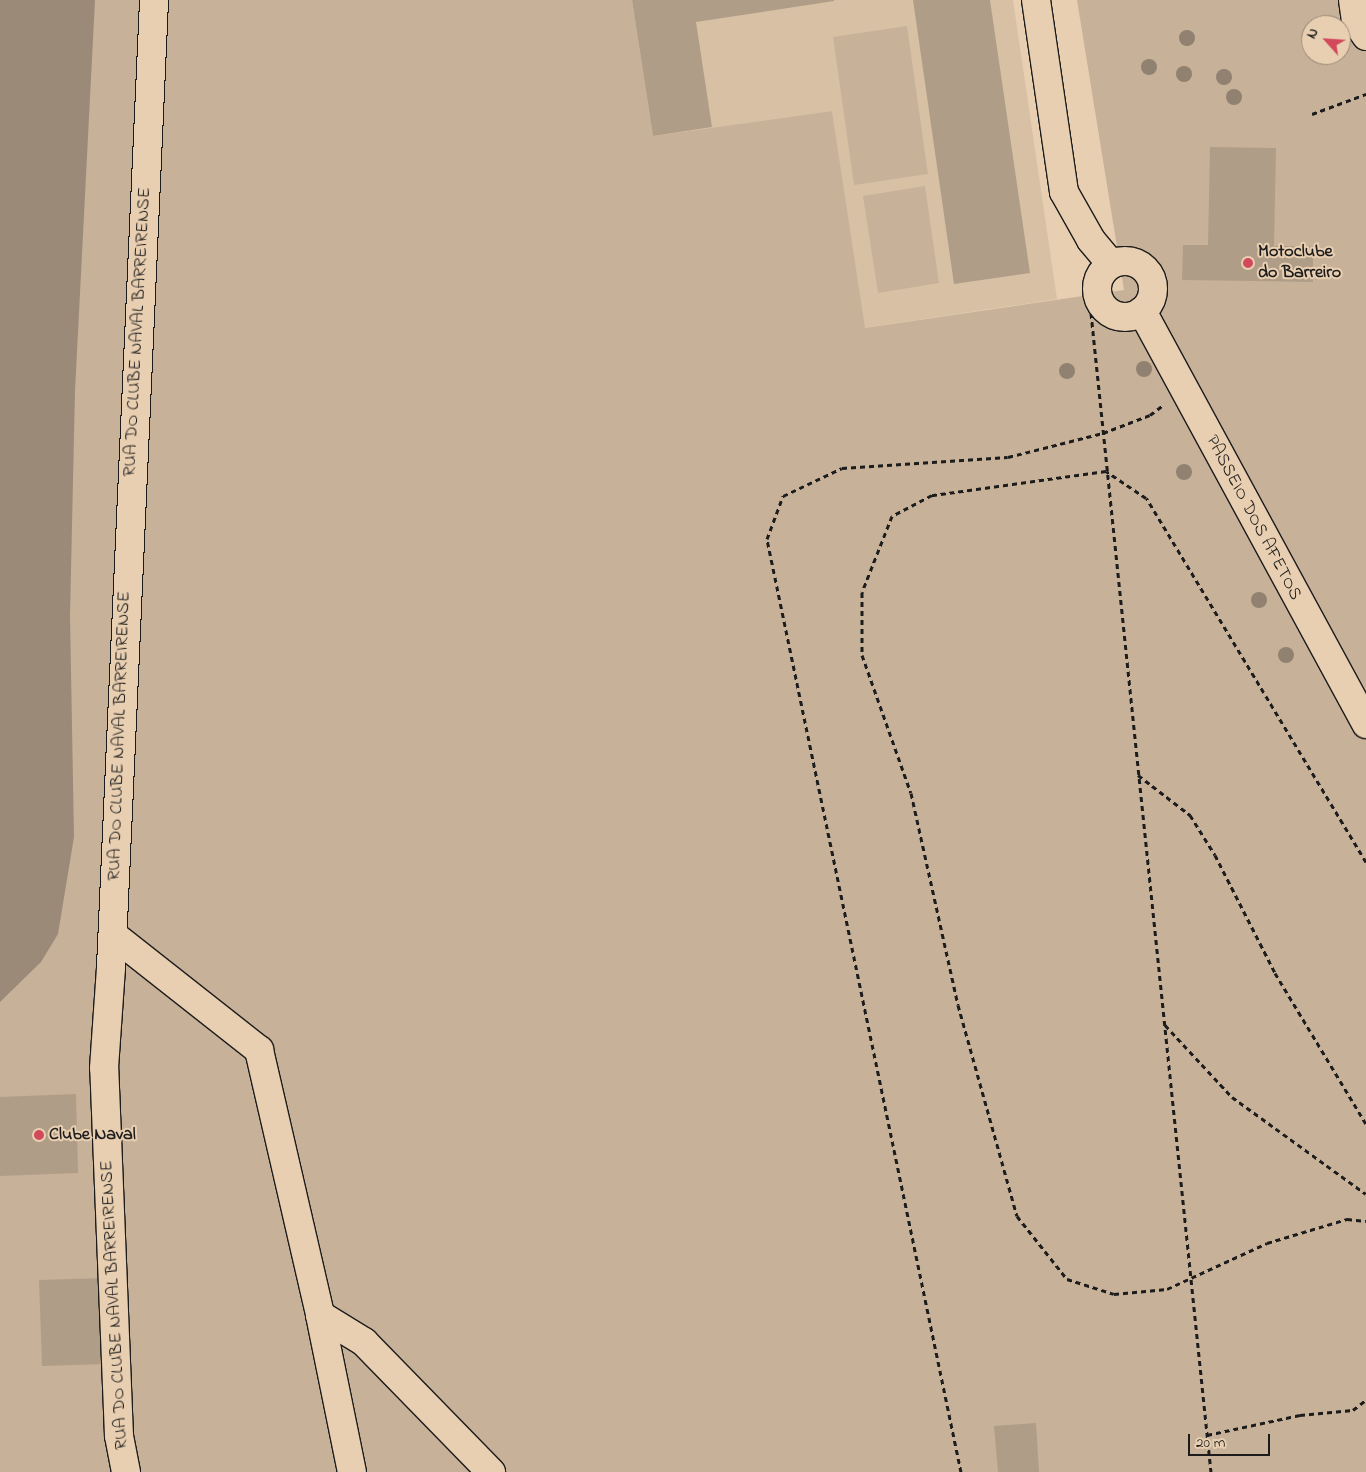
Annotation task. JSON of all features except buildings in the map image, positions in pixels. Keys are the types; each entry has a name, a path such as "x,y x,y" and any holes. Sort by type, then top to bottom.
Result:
{"street":[{"name":"RUA DO CLUBE NAVAL BARREIRENSE","path":"126,1472 119,1436 104,1068 113,935 154,0"},
{"path":"1036,0 1064,192 1091,240 1111,264"},
{"path":"1353,0 1356,21 1366,36"},
{"path":"1135,263 1148,274 1152,292 1142,311 1116,316 1099,300 1098,280 1111,264 1135,263"},
{"name":"PASSEIO DOS AFETOS","path":"1142,311 1366,724"},
{"path":"113,935 259,1050 320,1314 352,1472"},
{"path":"320,1314 364,1342 490,1472"}],"path":[{"path":"1312,114 1366,94"},
{"path":"1091,313 1211,1472"},
{"path":"961,1472 767,539 783,496 842,468 1008,457 1102,433 1150,415 1185,388"},
{"path":"1366,862 1146,498 1106,471 932,495 892,516 862,592 862,655 911,793 958,1005 1016,1216 1067,1279 1114,1294 1167,1289 1191,1276 1266,1243 1347,1219 1366,1221"},
{"path":"1138,775 1190,814 1215,855 1276,973 1366,1124"},
{"path":"1164,1024 1232,1098 1366,1194"},
{"path":"1207,1435 1300,1415 1353,1410 1366,1400"}],"shaded area":[{"path":"0,0 632,0 653,136 832,111 865,328 1124,290 1077,0 1366,0 1366,1472 0,1472"},
{"path":"0,0 95,0 75,391 70,616 74,837 58,934 41,962 0,1002"},
{"path":"632,0 1013,0 1057,299 864,328 832,111 653,136"},
{"path":"907,26 928,174 854,185 833,37"},
{"path":"925,186 939,283 878,293 863,196"}],"place":[{"name":"Motoclube do Barreiro","path":"1248,263"},
{"name":"Clube Naval","path":"39,1135"}]}
